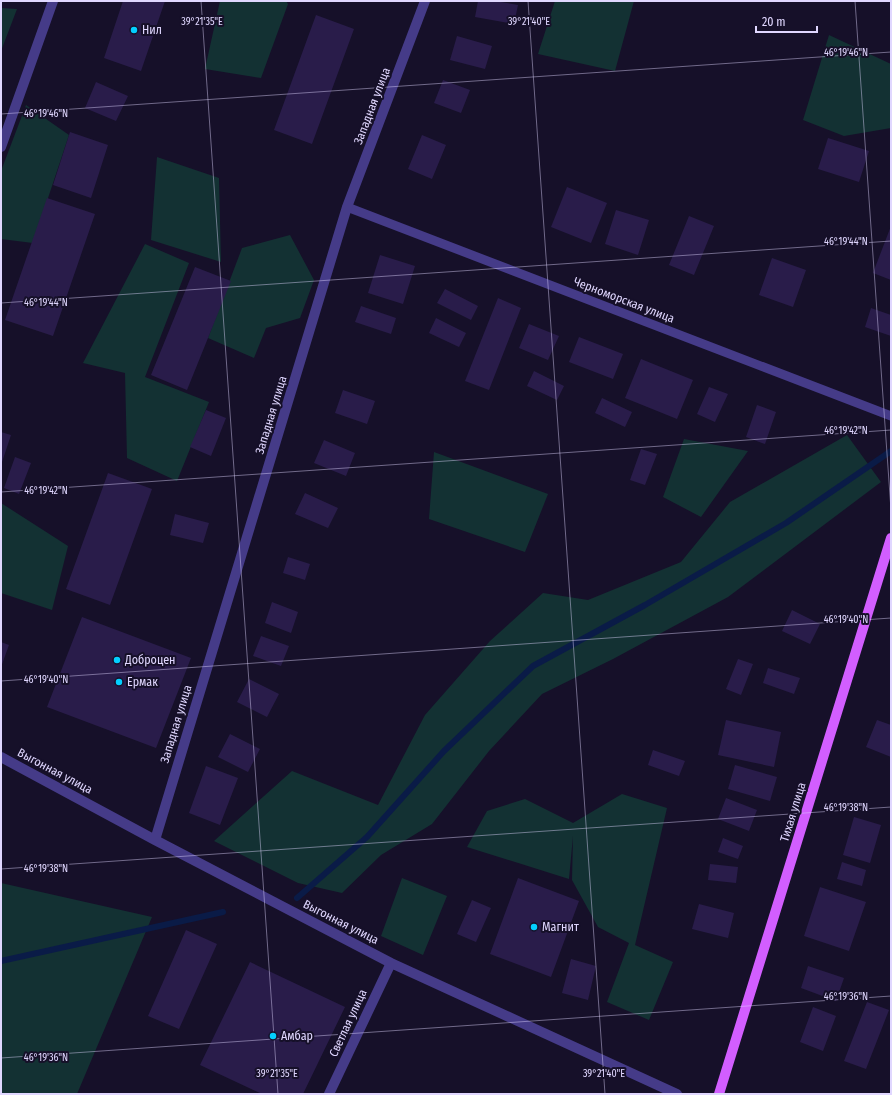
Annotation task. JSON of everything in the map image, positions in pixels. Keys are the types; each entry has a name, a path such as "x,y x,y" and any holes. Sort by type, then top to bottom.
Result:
{"main road":[{"name":"Тихая улица","path":"719,1094 891,538"}],"street":[{"path":"1,147 53,1"},
{"name":"Западная улица","path":"155,840 348,207 425,1"},
{"name":"Выгонная улица","path":"1,757 155,840 391,963 677,1094"},
{"name":"Светлая улица","path":"329,1094 391,963"}],"lane":[{"name":"Черноморская улица","path":"348,207 891,416"}],"green space":[{"path":"220,1 286,1 288,4 261,78 205,69"},
{"path":"555,1 634,1 615,71 538,54"},
{"path":"1,8 17,9 1,51"},
{"path":"829,35 891,64 891,128 844,136 803,120"},
{"path":"26,105 69,135 33,243 1,239 1,171"},
{"path":"157,157 219,178 221,262 151,240"},
{"path":"290,235 314,280 300,318 266,328 254,358 208,338 242,248"},
{"path":"145,244 189,263 145,377 209,402 177,481 127,458 125,373 83,363"},
{"path":"847,435 881,482 728,597 613,659 542,694 489,751 432,824 381,855 342,893 298,883 214,841 292,771 378,805 425,715 490,641 543,593 588,600 681,562 730,502"},
{"path":"684,439 748,451 701,517 663,497"},
{"path":"434,452 548,494 525,552 429,519"},
{"path":"1,503 68,546 52,610 1,593"},
{"path":"622,794 667,808 635,945 673,962 649,1020 607,1002 629,943 598,927 572,880 573,836 569,879 467,847 487,811 525,799 573,823"},
{"path":"402,878 447,896 423,955 381,936"},
{"path":"1,883 152,917 77,1094 1,1094"}],"building":[{"name":"Нил","path":"123,1 165,1 141,71 104,58"},
{"path":"478,1 495,1 518,5 514,24 475,17"},
{"path":"316,15 354,29 312,144 274,130"},
{"path":"457,36 492,46 485,69 450,60"},
{"path":"443,80 470,90 461,113 434,103"},
{"path":"96,82 128,96 116,121 85,108"},
{"path":"70,132 108,145 91,198 53,185"},
{"path":"422,135 446,145 432,179 408,169"},
{"path":"828,138 869,151 859,182 818,169"},
{"path":"567,187 607,203 591,243 551,227"},
{"path":"47,198 95,214 53,336 5,320"},
{"path":"616,210 649,220 638,255 605,244"},
{"path":"689,216 714,226 694,275 669,265"},
{"path":"891,226 891,280 873,273"},
{"path":"380,255 415,266 403,304 368,293"},
{"path":"772,258 806,270 793,307 759,295"},
{"path":"195,267 231,281 187,390 151,375"},
{"path":"445,289 478,306 471,320 437,303"},
{"path":"498,298 521,308 489,390 465,381"},
{"path":"361,306 396,318 391,334 355,322"},
{"path":"871,308 891,315 891,336 865,327"},
{"path":"436,318 466,333 459,347 429,333"},
{"path":"529,324 559,336 548,360 519,348"},
{"path":"579,337 623,354 613,379 569,362"},
{"path":"641,359 693,380 677,419 625,398"},
{"path":"534,371 564,386 557,400 527,386"},
{"path":"709,387 728,394 715,422 697,414"},
{"path":"343,390 375,401 367,424 335,413"},
{"path":"602,398 632,412 625,427 595,413"},
{"path":"757,405 776,412 765,444 746,437"},
{"path":"206,410 226,418 211,456 190,447"},
{"path":"1,432 11,435 1,465"},
{"path":"324,440 355,453 346,476 314,463"},
{"path":"641,449 657,454 645,485 630,480"},
{"path":"15,457 31,463 19,494 4,488"},
{"path":"108,473 152,489 110,605 66,589"},
{"path":"305,493 338,508 328,528 295,514"},
{"path":"175,514 209,523 203,543 170,535"},
{"path":"288,557 310,564 305,580 283,573"},
{"path":"272,602 298,612 291,633 265,623"},
{"path":"792,610 820,624 810,644 782,631"},
{"name":"Ермак","path":"82,617 191,658 156,748 47,707"},
{"path":"261,636 289,646 281,666 253,656"},
{"path":"1,642 9,645 1,667"},
{"path":"738,659 753,664 741,695 726,689"},
{"path":"768,668 800,678 794,694 763,683"},
{"path":"249,679 279,694 267,717 237,702"},
{"path":"726,720 781,732 774,767 718,755"},
{"path":"877,720 891,725 891,757 866,747"},
{"path":"230,734 260,749 248,772 218,757"},
{"path":"653,750 685,761 679,776 648,765"},
{"path":"735,765 777,777 770,801 728,789"},
{"path":"206,766 238,778 220,825 189,813"},
{"path":"726,798 757,810 749,831 718,819"},
{"path":"854,817 881,825 870,863 843,855"},
{"path":"723,838 743,846 738,859 718,852"},
{"path":"842,862 866,870 862,886 837,879"},
{"path":"710,864 738,867 736,883 708,880"},
{"name":"Магнит","path":"518,878 579,901 551,977 490,954"},
{"path":"820,887 866,902 849,951 804,936"},
{"path":"472,900 491,908 476,942 457,934"},
{"path":"699,904 734,913 728,938 692,929"},
{"path":"186,930 217,944 179,1029 148,1016"},
{"path":"571,959 596,966 588,1000 562,993"},
{"name":"Амбар","path":"250,962 345,1007 303,1094 262,1094 200,1065"},
{"path":"808,966 844,978 836,1001 801,988"},
{"path":"867,1002 889,1010 866,1069 844,1061"},
{"path":"813,1007 836,1016 823,1051 800,1042"}],"waterway":[{"path":"297,898 367,837 444,751 533,666 645,605 786,523 891,451"},
{"path":"1,961 223,912"}],"place":[{"name":"Нил","path":"134,30"},
{"name":"Доброцен","path":"117,660"},
{"name":"Ермак","path":"119,682"},
{"name":"Магнит","path":"534,927"},
{"name":"Амбар","path":"273,1036"}]}
